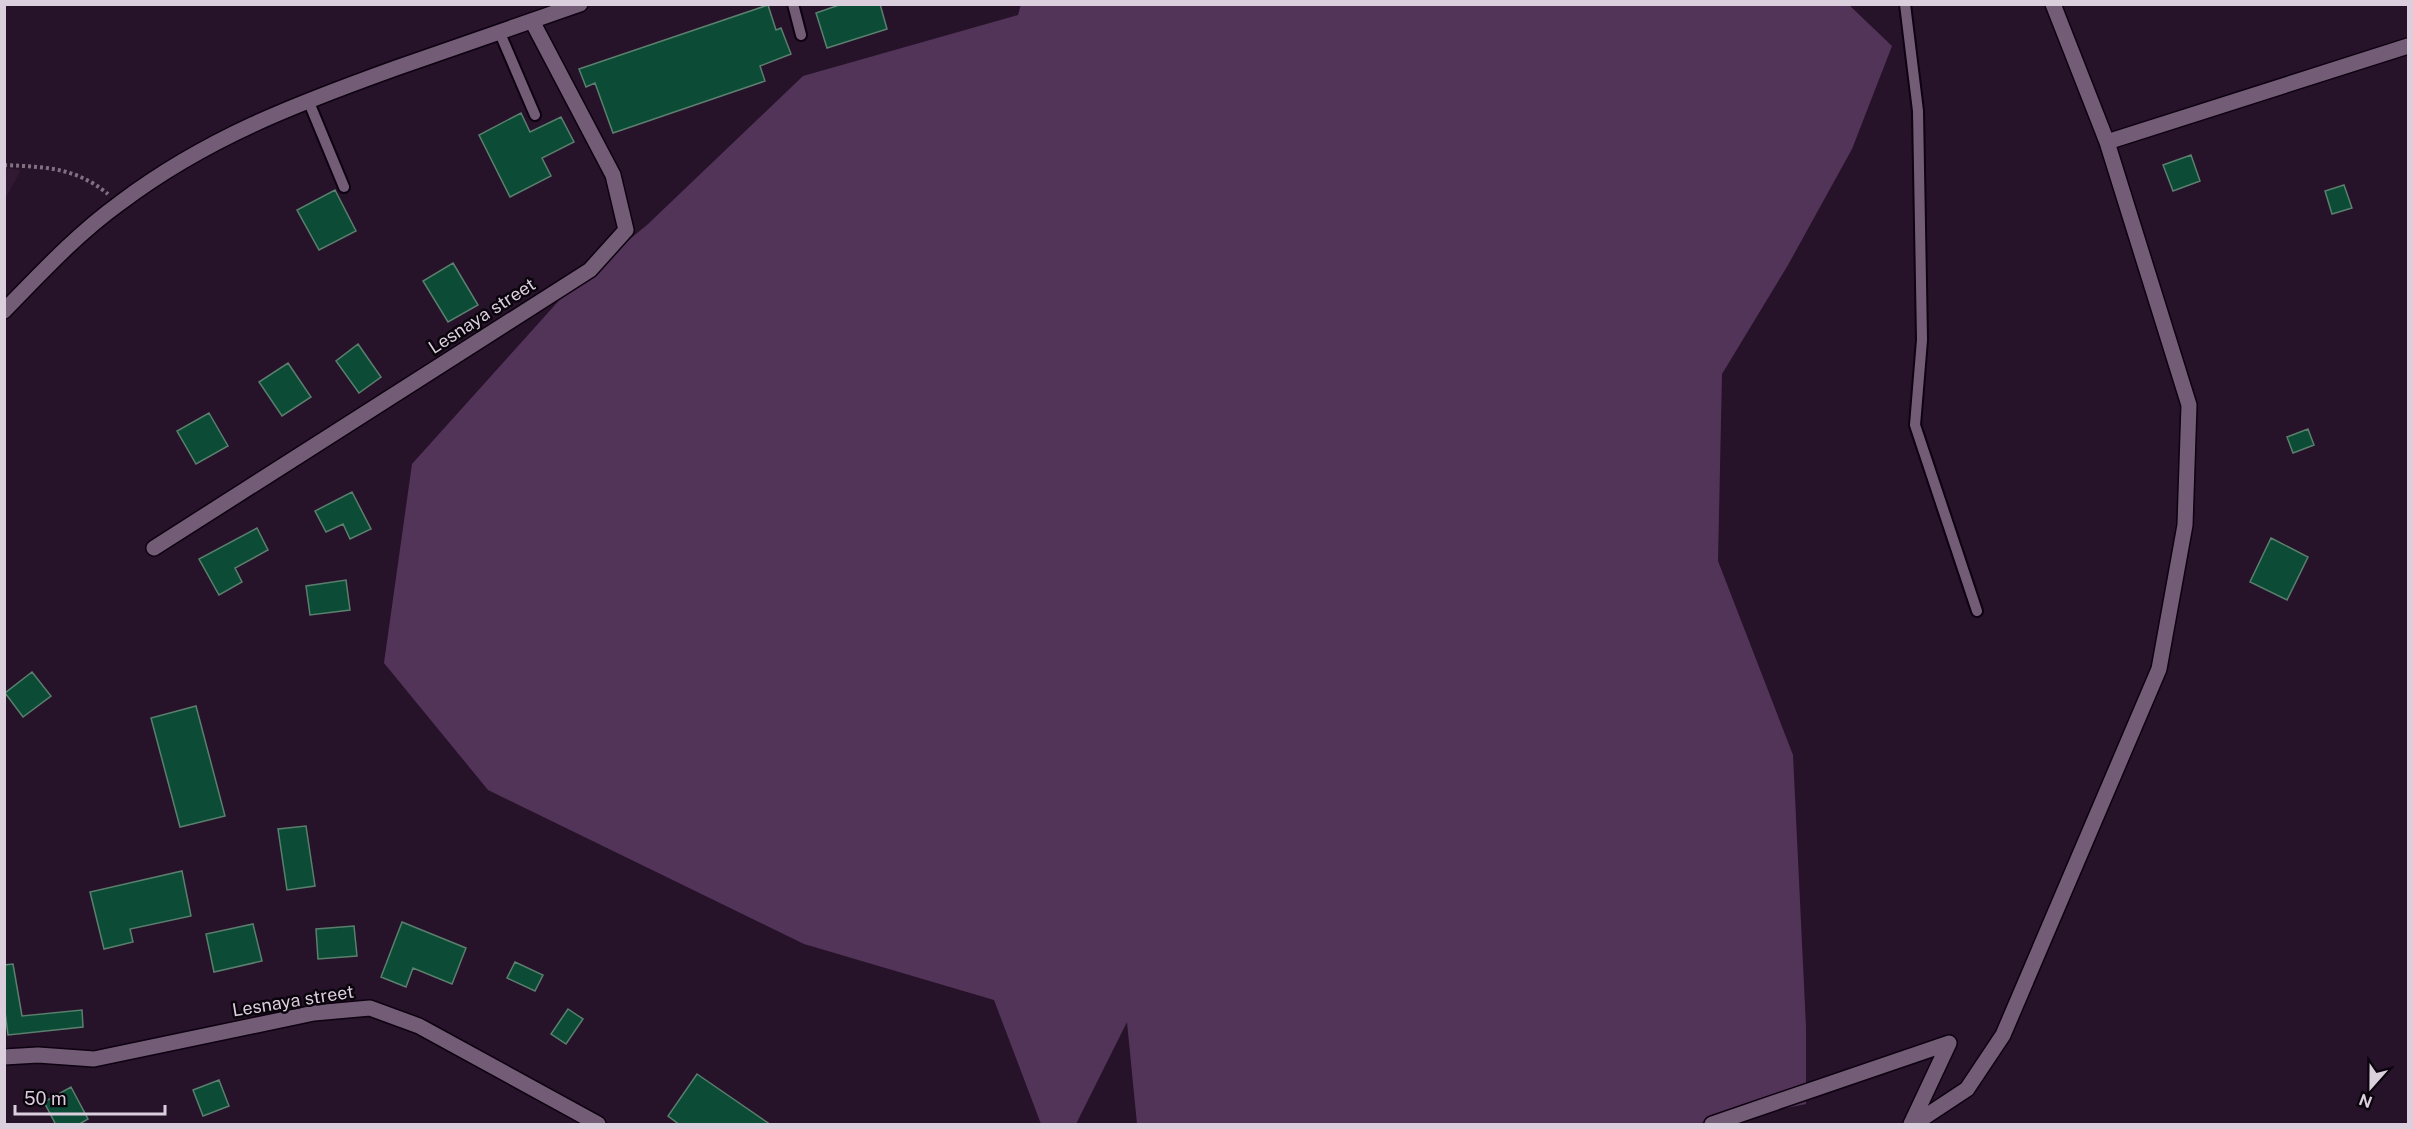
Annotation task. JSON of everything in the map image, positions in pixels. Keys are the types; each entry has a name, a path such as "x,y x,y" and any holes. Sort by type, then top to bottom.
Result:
{"street":[{"path":"4,311 65,248 119,203 164,172 233,132 308,100 580,4"},
{"path":"1913,1125 1968,1089 2003,1035 2159,669 2185,525 2189,405 2107,142 2053,4"},
{"name":"Lesnaya street","path":"154,548 590,270 626,230 613,175 532,21"},
{"path":"2107,142 2409,46"},
{"name":"Lesnaya street","path":"4,1058 38,1055 94,1059 315,1013 370,1008 419,1026 598,1125"},
{"path":"1712,1125 1949,1043 1913,1125"}],"lane":[{"path":"793,4 801,35"},
{"path":"1905,4 1918,111 1922,340 1915,424 1977,611"},
{"path":"499,32 535,115"},
{"path":"308,100 344,187"}],"path":[{"path":"4,165 56,168 91,180 119,203"}],"shaded area":[{"path":"1021,4 1710,4 1713,6 1848,4 1892,46 1852,149 1788,265 1722,374 1718,561 1793,755 1806,1027 1806,1104 1734,1119 1691,1124 1137,1124 1127,1022 1076,1124 1041,1124 994,1000 804,944 488,790 384,663 412,464 572,286 647,225 803,76 1018,15"},
{"path":"4,168 21,170 5,199"}],"building":[{"path":"842,4 880,4 887,29 827,48 816,13"},
{"path":"768,5 776,30 781,28 791,54 760,66 765,81 613,133 595,83 586,87 579,69"},
{"path":"521,113 530,132 561,117 574,142 542,158 551,176 510,197 479,135"},
{"path":"2191,155 2200,181 2173,191 2163,165"},
{"path":"2344,185 2352,208 2332,214 2325,191"},
{"path":"335,190 356,231 319,250 297,210"},
{"path":"453,263 478,305 448,322 423,281"},
{"path":"358,344 381,377 359,393 336,361"},
{"path":"288,363 311,397 282,416 259,382"},
{"path":"209,413 228,446 196,464 177,431"},
{"path":"2308,429 2314,445 2293,453 2287,437"},
{"path":"352,492 371,529 350,539 343,524 326,532 315,511"},
{"path":"257,528 268,550 235,568 242,582 219,595 199,559"},
{"path":"2271,538 2308,557 2287,600 2250,582"},
{"path":"346,580 350,610 310,615 306,586"},
{"path":"32,672 51,696 23,717 5,693"},
{"path":"196,706 225,816 180,827 151,718"},
{"path":"306,826 315,886 287,890 278,829"},
{"path":"182,871 191,916 130,929 133,942 104,949 90,892"},
{"path":"402,922 466,948 452,984 413,968 406,987 381,977"},
{"path":"253,924 262,961 214,972 206,934"},
{"path":"354,926 357,956 318,959 316,929"},
{"path":"515,962 543,975 535,991 507,978"},
{"path":"13,964 22,1016 82,1010 83,1027 8,1035 4,1004 4,965"},
{"path":"568,1009 583,1019 566,1044 551,1034"},
{"path":"697,1074 771,1125 680,1125 668,1116"},
{"path":"219,1080 229,1106 203,1116 193,1090"},
{"path":"71,1087 88,1119 78,1125 56,1125 44,1102"}]}
